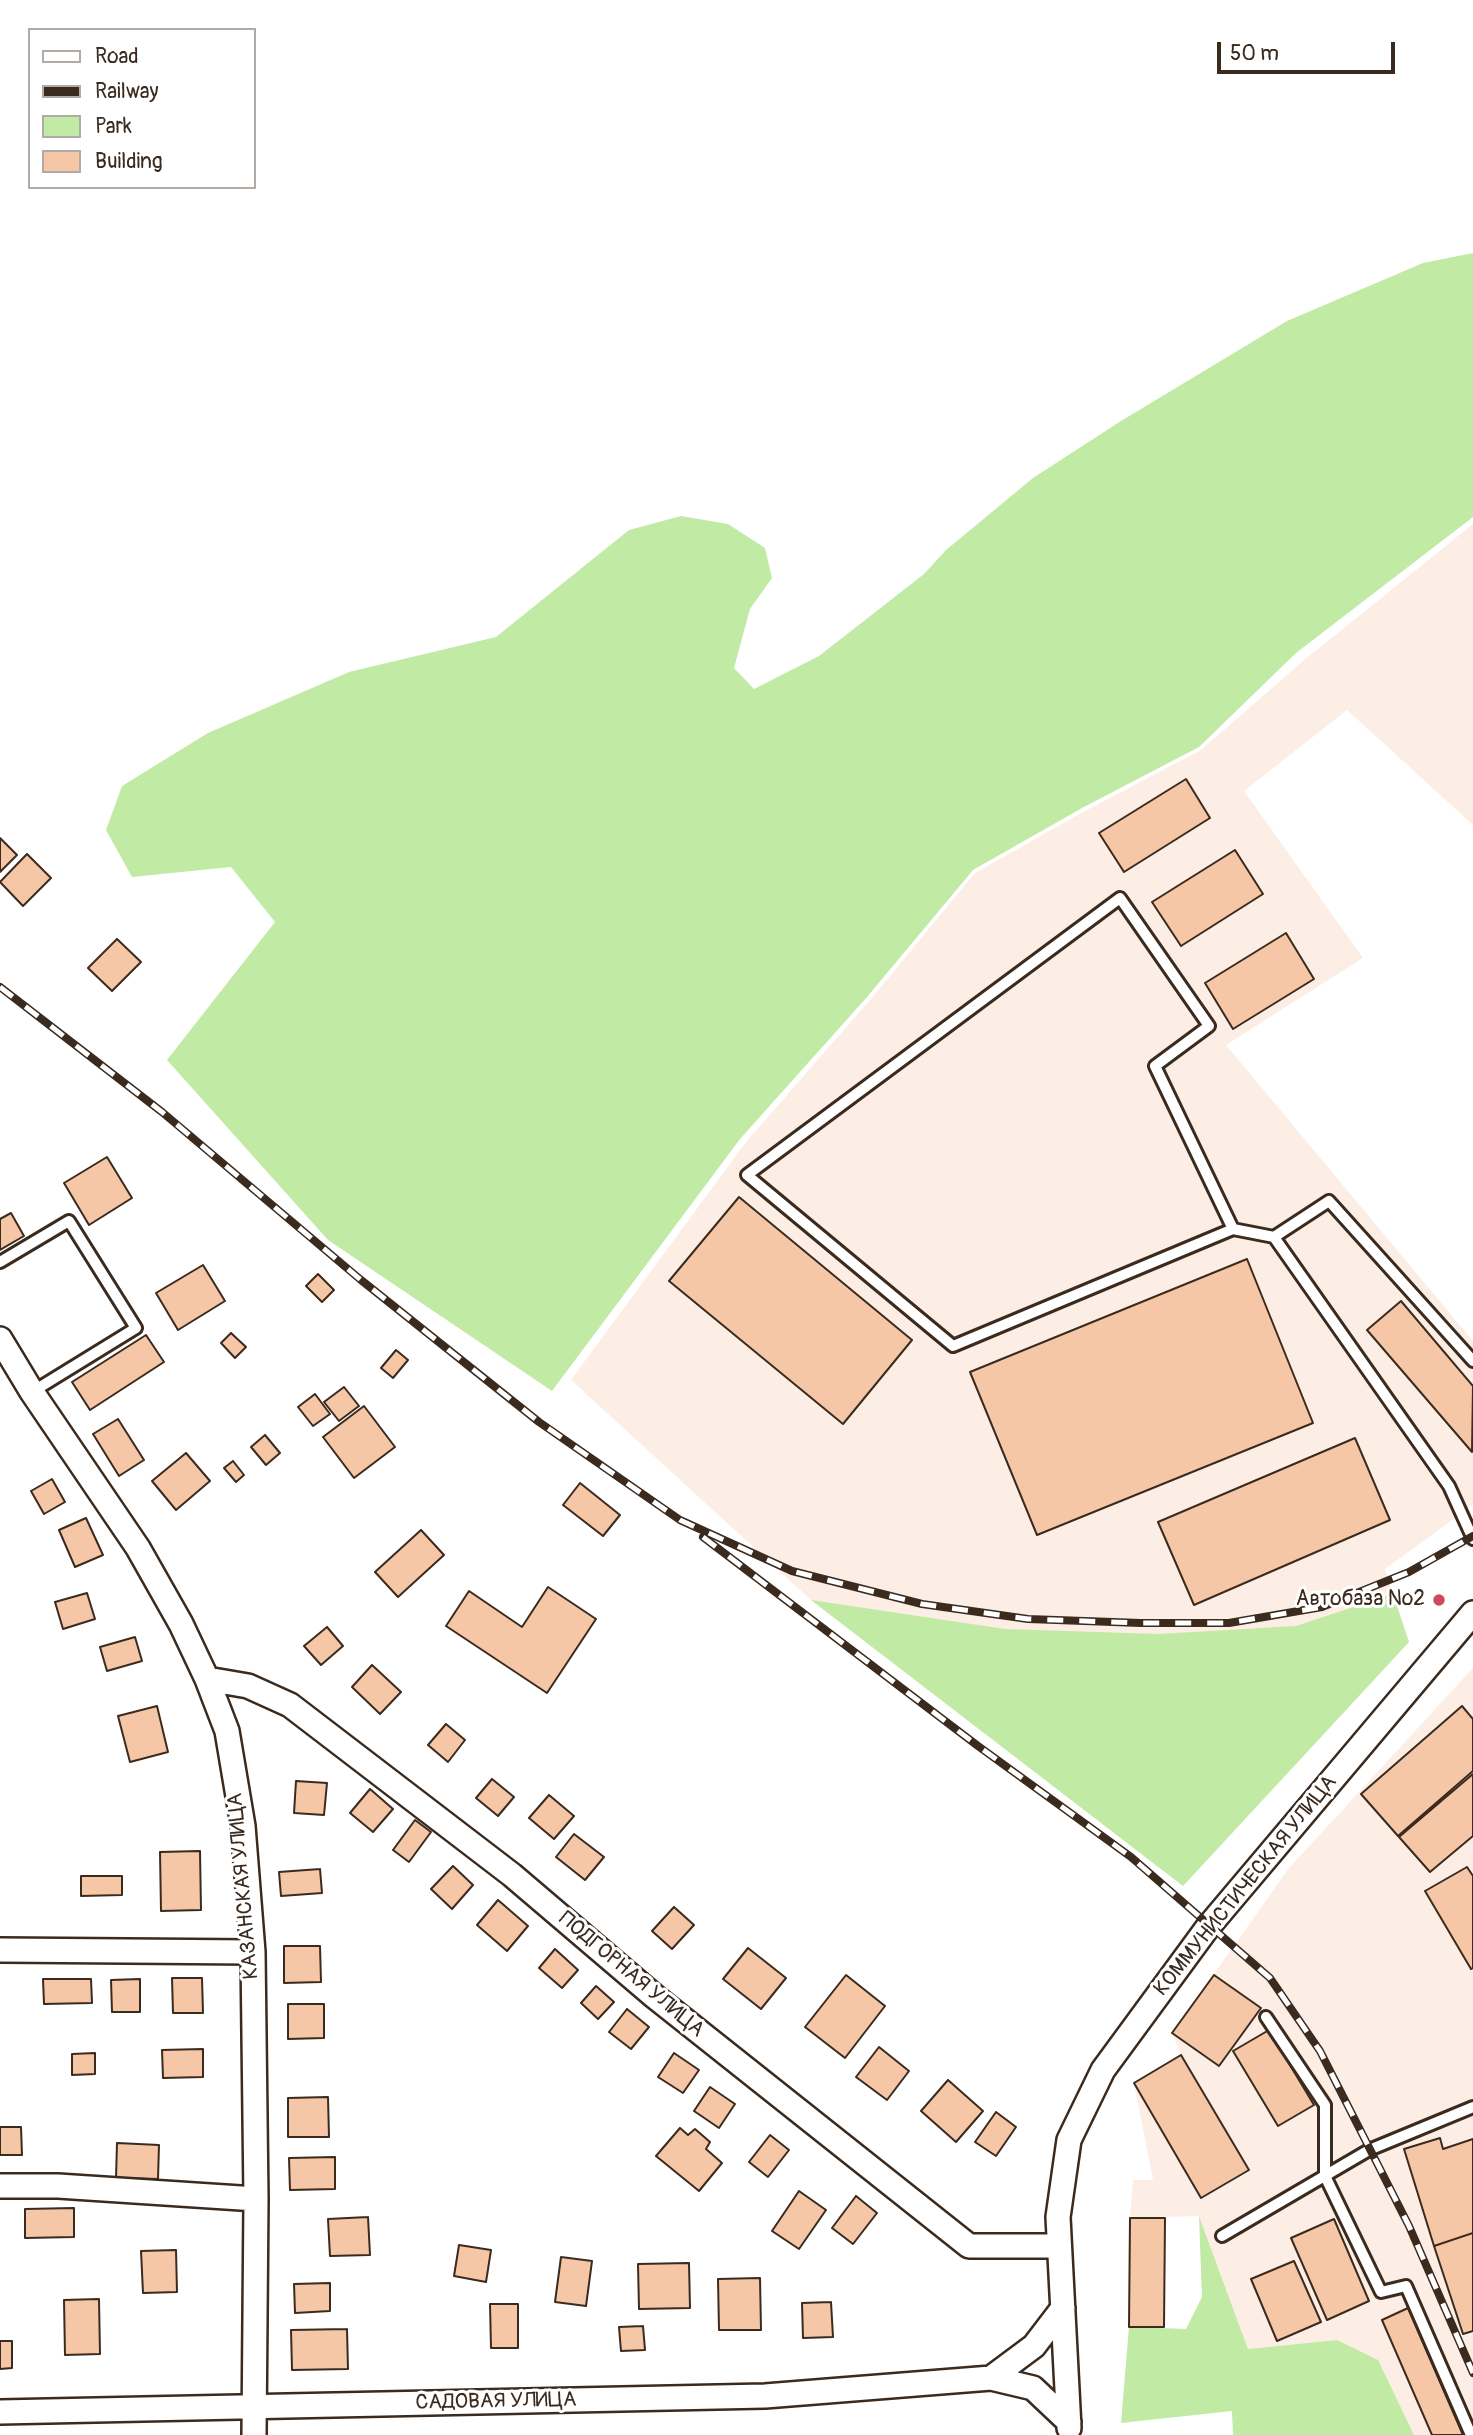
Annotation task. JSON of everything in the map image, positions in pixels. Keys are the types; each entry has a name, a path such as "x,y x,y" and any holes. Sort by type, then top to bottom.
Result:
{"street":[{"name":"КАЗАНСКАЯ УЛИЦА","path":"0,1339 32,1392 138,1548 181,1624 207,1679 227,1731 243,1826 253,1952 256,2199 254,2435"},
{"name":"КОММУНИСТИЧЕСКАЯ УЛИЦА","path":"1069,2428 1058,2217 1069,2140 1103,2070 1208,1927 1473,1613"},
{"name":"ПОДГОРНАЯ УЛИЦА","path":"207,1679 248,1686 290,1705 512,1875 654,1996 969,2246 1058,2246"},
{"path":"0,1950 253,1952"},
{"path":"0,2186 58,2186 256,2199"},
{"path":"991,2378 1034,2346 1063,2308"},
{"name":"САДОВАЯ УЛИЦА","path":"0,2412 765,2396 991,2378 1033,2388 1069,2428"}],"lane":[{"path":"1233,1229 1155,1066 1209,1026 1120,898 747,1175 953,1346 1233,1229 1273,1237 1449,1486 1473,1539"},
{"path":"1273,1237 1329,1201 1473,1361"},
{"path":"0,1262 69,1221 136,1328 32,1392"},
{"path":"1266,2017 1325,2105 1325,2176 1381,2292 1406,2286 1472,2435"},
{"path":"1222,2236 1369,2150 1473,2107"}],"shaded area":[{"path":"1473,524 1473,825 1347,710 1244,791 1363,958 1226,1045 1473,1341 1473,1505 1385,1569 1409,1642 1183,1886 811,1600 571,1380 746,1142 870,1000 975,873 1201,750 1303,661"},
{"path":"1473,1668 1473,2435 1414,2435 1378,2361 1337,2340 1248,2349 1199,2216 1130,2218 1133,2180 1153,2180 1134,2083 1181,2055 1172,2033 1289,1868"}],"green space":[{"path":"1473,253 1473,517 1296,653 1199,747 1082,808 973,870 867,997 740,1139 552,1391 328,1240 167,1060 275,922 231,867 132,877 106,830 122,786 208,733 349,672 496,637 629,530 681,516 728,524 765,548 772,578 750,609 734,668 754,689 819,656 924,574 946,550 1033,478 1121,421 1287,321 1423,263"},
{"path":"1393,1594 1409,1642 1183,1886 811,1600 1005,1629 1159,1634 1296,1626"},
{"path":"1199,2216 1248,2349 1337,2340 1378,2360 1414,2435 1233,2435 1232,2411 1121,2423 1129,2327 1186,2329 1202,2297"}],"building":[{"path":"1186,779 1210,818 1124,872 1099,833"},
{"path":"0,838 17,855 0,872"},
{"path":"1235,850 1263,894 1181,946 1152,902"},
{"path":"27,854 51,878 23,906 0,882"},
{"path":"1286,933 1314,979 1233,1029 1205,983"},
{"path":"117,939 141,962 112,991 88,968"},
{"path":"107,1157 132,1198 89,1225 64,1183"},
{"path":"739,1197 912,1340 843,1424 669,1281"},
{"path":"11,1213 24,1236 0,1250 0,1219"},
{"path":"1247,1259 1313,1423 1037,1535 970,1372"},
{"path":"203,1265 225,1301 178,1330 156,1293"},
{"path":"318,1274 334,1290 322,1302 306,1286"},
{"path":"1401,1301 1473,1386 1472,1452 1367,1330"},
{"path":"231,1333 246,1347 235,1358 221,1343"},
{"path":"146,1335 164,1362 90,1410 72,1382"},
{"path":"396,1350 408,1360 393,1378 381,1368"},
{"path":"344,1387 359,1406 339,1421 324,1402"},
{"path":"315,1394 330,1414 313,1426 298,1407"},
{"path":"364,1406 395,1447 354,1478 323,1437"},
{"path":"118,1419 144,1460 119,1476 93,1434"},
{"path":"265,1435 280,1453 266,1465 251,1447"},
{"path":"1355,1438 1390,1520 1194,1605 1158,1522"},
{"path":"186,1453 210,1481 176,1510 152,1481"},
{"path":"233,1461 244,1475 236,1482 224,1468"},
{"path":"52,1479 65,1502 44,1514 31,1491"},
{"path":"580,1483 620,1515 603,1536 563,1505"},
{"path":"86,1518 103,1555 75,1567 59,1530"},
{"path":"421,1530 444,1555 398,1597 375,1572"},
{"path":"548,1587 596,1619 547,1693 446,1626 469,1591 522,1627"},
{"path":"87,1593 95,1619 63,1629 55,1602"},
{"path":"327,1627 343,1646 321,1665 304,1646"},
{"path":"135,1637 142,1661 107,1671 100,1647"},
{"path":"372,1665 401,1692 380,1714 352,1687"},
{"path":"157,1706 168,1752 130,1762 118,1716"},
{"path":"1462,1706 1473,1719 1473,1771 1398,1836 1361,1794"},
{"path":"446,1724 465,1740 448,1762 428,1745"},
{"path":"1473,1774 1473,1836 1430,1872 1399,1837"},
{"path":"492,1779 514,1797 498,1816 476,1798"},
{"path":"296,1781 327,1783 324,1815 294,1813"},
{"path":"370,1789 393,1809 373,1832 350,1813"},
{"path":"549,1795 574,1816 554,1839 529,1818"},
{"path":"415,1820 431,1832 409,1862 393,1850"},
{"path":"574,1834 604,1857 585,1880 556,1857"},
{"path":"200,1851 201,1910 161,1911 160,1852"},
{"path":"453,1866 473,1885 452,1909 431,1889"},
{"path":"1467,1867 1473,1876 1471,1969 1425,1891"},
{"path":"320,1869 322,1893 281,1896 279,1872"},
{"path":"81,1876 122,1876 122,1895 81,1896"},
{"path":"498,1900 528,1926 507,1951 477,1925"},
{"path":"674,1907 694,1925 672,1949 652,1931"},
{"path":"284,1946 320,1946 321,1982 284,1983"},
{"path":"748,1948 786,1978 761,2009 723,1979"},
{"path":"555,1949 578,1970 562,1988 539,1968"},
{"path":"846,1975 885,2006 845,2058 805,2027"},
{"path":"1214,1975 1261,2008 1219,2066 1172,2033"},
{"path":"172,1978 202,1978 203,2013 173,2013"},
{"path":"43,1979 91,1979 92,2003 44,2004"},
{"path":"140,1979 140,2012 112,2012 111,1980"},
{"path":"596,1986 614,2002 598,2019 581,2003"},
{"path":"288,2004 324,2004 324,2038 288,2039"},
{"path":"627,2009 649,2027 631,2049 609,2032"},
{"path":"1269,2030 1314,2105 1278,2126 1233,2051"},
{"path":"879,2047 909,2071 887,2100 856,2077"},
{"path":"203,2049 203,2077 163,2078 162,2050"},
{"path":"95,2053 95,2074 72,2075 72,2054"},
{"path":"674,2053 699,2070 683,2093 658,2077"},
{"path":"1181,2055 1249,2170 1201,2198 1134,2083"},
{"path":"948,2080 983,2111 956,2142 921,2111"},
{"path":"710,2087 735,2104 719,2128 694,2111"},
{"path":"328,2097 329,2137 288,2137 288,2098"},
{"path":"996,2112 1016,2127 996,2156 975,2142"},
{"path":"0,2127 21,2127 22,2155 0,2155"},
{"path":"680,2128 688,2135 695,2129 710,2142 706,2149 722,2163 699,2191 656,2156"},
{"path":"770,2135 789,2150 768,2177 749,2162"},
{"path":"1440,2138 1443,2149 1473,2139 1473,2233 1434,2246 1404,2149"},
{"path":"117,2143 159,2145 158,2179 116,2178"},
{"path":"335,2157 335,2189 290,2190 289,2158"},
{"path":"799,2191 826,2210 799,2249 772,2231"},
{"path":"856,2196 877,2213 853,2244 832,2228"},
{"path":"74,2208 74,2237 25,2238 25,2209"},
{"path":"368,2217 370,2255 330,2256 328,2219"},
{"path":"1130,2218 1165,2218 1164,2327 1129,2327"},
{"path":"1334,2219 1369,2301 1327,2320 1291,2238"},
{"path":"1473,2233 1473,2331 1463,2334 1434,2246"},
{"path":"459,2245 491,2250 486,2282 454,2276"},
{"path":"176,2250 177,2292 143,2293 141,2251"},
{"path":"561,2257 592,2261 586,2306 555,2302"},
{"path":"1294,2261 1321,2322 1277,2341 1251,2279"},
{"path":"689,2263 690,2308 639,2309 638,2264"},
{"path":"760,2278 761,2330 719,2330 718,2279"},
{"path":"330,2283 330,2311 295,2313 294,2284"},
{"path":"99,2299 100,2354 65,2355 64,2300"},
{"path":"831,2302 833,2337 803,2338 802,2303"},
{"path":"490,2304 518,2304 518,2348 491,2348"},
{"path":"1408,2308 1463,2435 1432,2435 1382,2320"},
{"path":"643,2326 645,2350 621,2351 619,2327"},
{"path":"347,2329 348,2369 292,2370 291,2330"},
{"path":"0,2341 12,2341 12,2368 0,2369"}],"railway":[{"path":"0,987 162,1112 361,1280 539,1422 680,1520 792,1571 922,1604 1028,1619 1229,1623 1322,1607 1409,1572 1473,1536"},
{"path":"703,1537 978,1746 1131,1857 1270,1978 1320,2051 1409,2226 1473,2373"}],"place":[{"name":"Автобаза №2","path":"1439,1600"}]}
